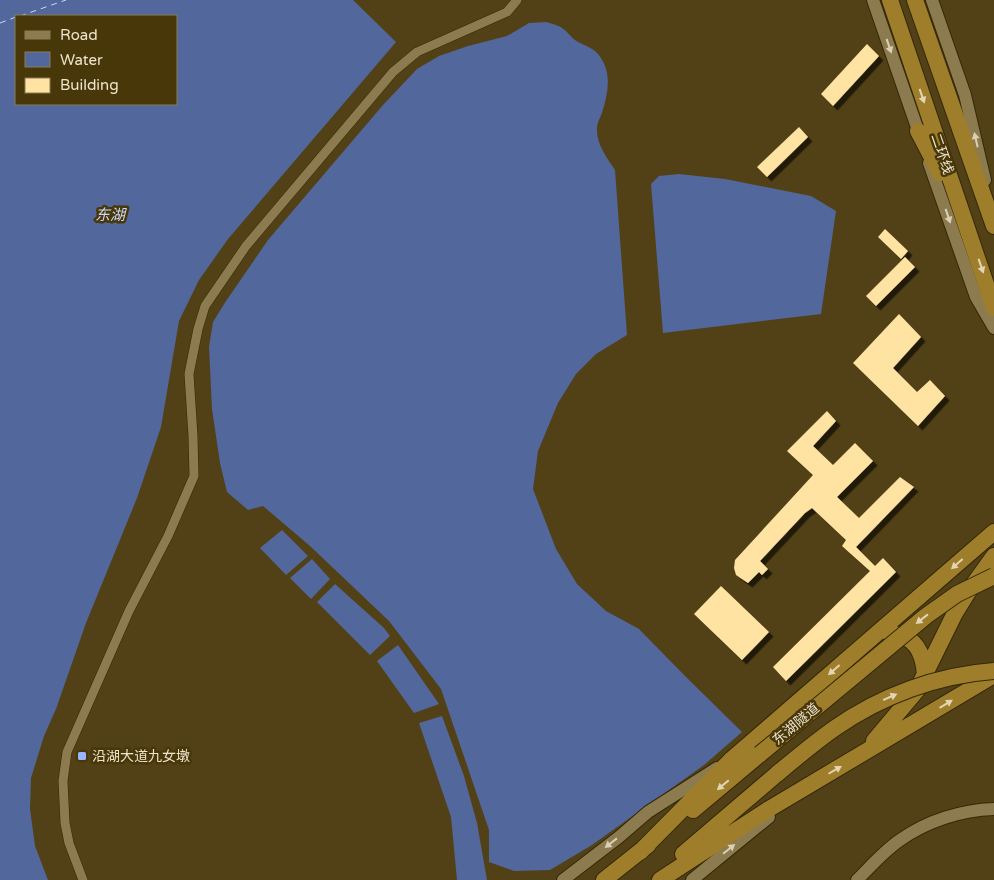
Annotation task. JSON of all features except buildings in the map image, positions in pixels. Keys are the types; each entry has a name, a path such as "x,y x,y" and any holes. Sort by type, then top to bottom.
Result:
{"highway":[{"name":"二环线","path":"890,0 994,308"},
{"name":"二环线","path":"915,0 994,226"},
{"path":"918,131 963,217"},
{"path":"640,852 732,759 994,532"},
{"path":"862,754 906,705 925,676 956,613 994,556"},
{"name":"东湖隧道","path":"604,880 926,616 957,594 994,576"},
{"path":"869,639 893,634 912,640 922,654 925,676"},
{"path":"660,880 769,809 994,673"},
{"name":"东湖隧道","path":"652,880 834,728 881,701 907,690 963,675 994,673"}],"main road":[{"path":"873,0 976,297 994,328"},
{"path":"932,0 965,96 994,222"},
{"path":"563,880 648,812 732,759"},
{"path":"692,880 816,781"},
{"path":"857,880 900,840 928,824 956,814 994,809"}],"street":[{"path":"83,880 69,843 65,823 63,781 66,760 75,732 118,637 168,536 194,476 189,374 198,328 206,306 246,246 393,72 417,52 507,12 517,0"}],"water":[{"name":"东湖","path":"0,0 353,0 396,42 228,239 199,280 179,321 161,427 137,498 86,623 56,709 44,736 31,778 30,809 35,846 48,880 0,880"},
{"path":"546,22 565,30 575,40 596,52 606,68 608,83 606,98 597,134 603,150 615,170 627,335 596,354 576,374 558,403 538,451 533,489 556,549 577,584 606,611 639,629 742,732 704,765 592,845 550,870 514,871 489,862 489,830 441,689 389,621 310,546 263,506 248,510 227,492 220,463 212,409 209,347 213,322 268,240 383,105 417,69 439,56 507,36 529,23"},
{"path":"679,174 725,179 811,196 836,211 821,314 663,333 651,184 659,176"},
{"path":"282,530 308,556 286,575 260,548"},
{"path":"312,559 330,579 311,599 290,578"},
{"path":"335,584 384,628 390,636 370,655 317,602"},
{"path":"398,645 439,704 414,713 377,661"},
{"path":"442,716 464,776 477,823 487,880 457,880 451,817 419,723"}],"ferry route":[{"path":"23,15 66,0"},
{"path":"0,23 15,17"}],"place":[{"name":"沿湖大道九女墩","path":"82,756"}]}
